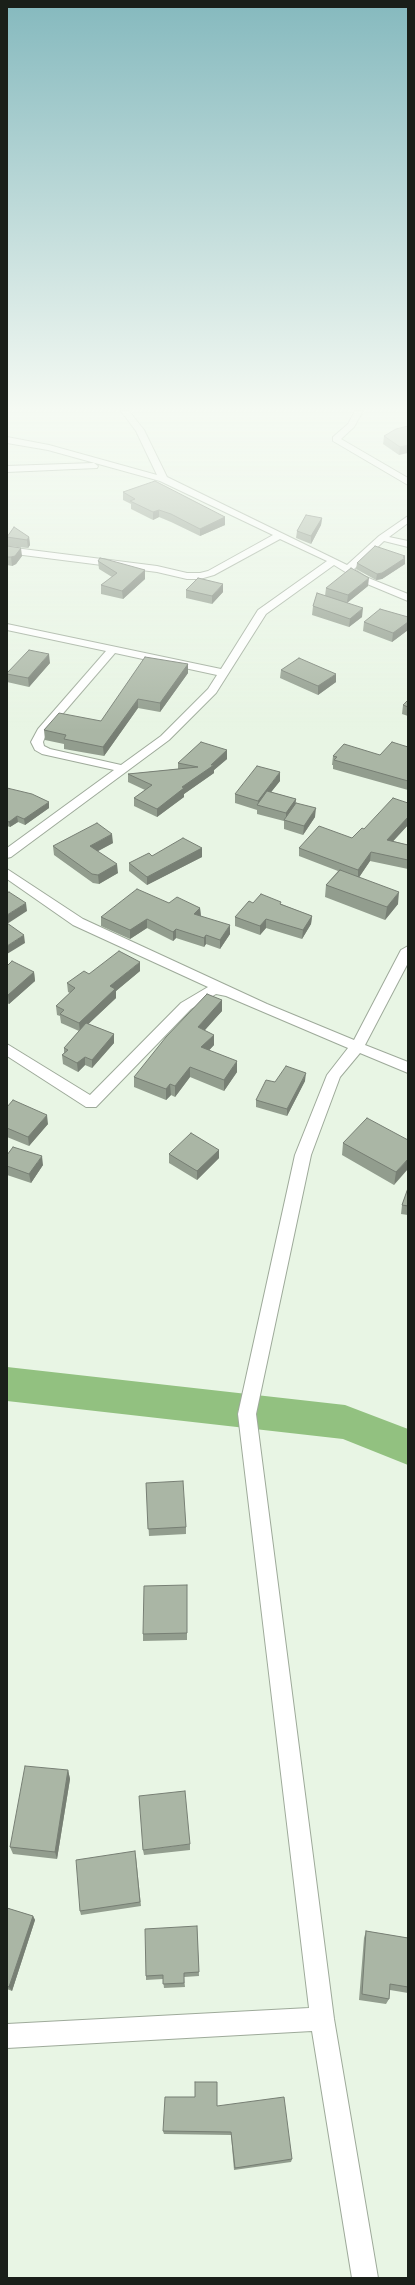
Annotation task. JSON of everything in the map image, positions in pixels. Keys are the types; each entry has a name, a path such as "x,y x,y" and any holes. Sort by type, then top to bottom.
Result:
{"street":[{"path":"244,518 334,561 363,579 408,598"},
{"path":"348,569 382,538 408,518"},
{"path":"7,550 200,576 210,573 280,535"},
{"path":"382,538 408,544"},
{"path":"7,854 165,738 212,691 262,612 334,561"},
{"path":"7,627 224,673"},
{"path":"112,650 42,731 37,742 39,748 46,752 123,769"},
{"path":"7,873 78,922 262,1007"},
{"path":"365,2278 322,2019 247,1414 303,1155 334,1075 357,1047 408,950"},
{"path":"7,1049 91,1103 186,1006 215,989 408,1068"},
{"path":"7,2036 322,2019"}],"building":[{"path":"178,518 224,518 200,529"},
{"path":"305,518 322,518 311,536 297,531"},
{"path":"14,527 29,537 27,540 7,537"},
{"path":"7,546 21,548 15,556 7,557"},
{"path":"375,546 405,556 403,557 405,558 382,573 377,574 357,563"},
{"path":"100,558 145,570 122,591 101,585 117,573 98,561"},
{"path":"351,568 369,578 348,595 326,588"},
{"path":"198,578 223,584 212,596 186,590"},
{"path":"317,593 363,608 350,619 313,606"},
{"path":"380,609 408,617 408,622 393,633 364,622"},
{"path":"29,650 49,654 28,678 7,674 7,673"},
{"path":"145,657 188,664 160,703 138,699 103,747 64,739 66,735 44,730 59,713 101,721"},
{"path":"299,658 336,674 318,686 281,670"},
{"path":"408,700 408,707 403,705"},
{"path":"201,742 227,750 211,765 214,765 182,787 184,788 157,809 134,798 152,785 128,774 198,767 178,763"},
{"path":"392,742 408,747 408,781 334,760 337,757 333,756 344,744 380,755"},
{"path":"257,766 280,772 258,801 235,794"},
{"path":"7,788 32,794 49,802 24,819 17,816 9,822 7,821"},
{"path":"267,791 296,799 286,813 257,805"},
{"path":"393,798 408,803 408,817 387,840 408,845 408,860 371,852 358,870 299,848 319,826 352,838 362,828 364,829"},
{"path":"296,803 316,808 304,826 284,820"},
{"path":"97,823 112,834 90,846 117,864 98,875 92,874 53,846"},
{"path":"183,838 202,848 147,877 129,863 149,853 152,856"},
{"path":"340,870 399,892 387,907 326,885"},
{"path":"137,889 169,903 177,897 200,908 194,914 230,925 220,940 206,935 204,938 176,929 173,932 147,919 130,930 101,917"},
{"path":"9,892 26,903 7,915 7,893"},
{"path":"261,894 281,902 280,904 312,916 303,930 266,919 260,926 235,917 249,901 253,903"},
{"path":"7,923 24,935 7,946"},
{"path":"119,951 140,962 110,986 115,989 79,1023 60,1014 64,1010 56,1006 75,988 67,983 84,971 89,974"},
{"path":"12,961 34,972 7,995 7,966"},
{"path":"207,994 222,1000 198,1027 214,1035 201,1047 237,1061 224,1080 190,1067 175,1086 170,1084 166,1089 134,1077 166,1037"},
{"path":"86,1023 114,1034 92,1060 85,1057 77,1063 62,1055 68,1050 64,1048"},
{"path":"286,1066 306,1073 287,1109 256,1100 266,1080 275,1082"},
{"path":"13,1100 47,1115 28,1137 7,1128 7,1107"},
{"path":"367,1118 408,1140 408,1159 396,1172 343,1143"},
{"path":"191,1133 219,1150 197,1171 169,1154"},
{"path":"13,1147 42,1156 29,1174 7,1166 7,1155"},
{"path":"408,1188 408,1206 402,1205"},
{"path":"183,1481 186,1527 148,1529 146,1483"},
{"path":"187,1585 187,1633 143,1634 144,1586"},
{"path":"25,1766 68,1770 55,1852 10,1847"},
{"path":"185,1791 190,1844 143,1850 139,1796"},
{"path":"135,1851 140,1902 80,1911 76,1860"},
{"path":"7,1908 33,1916 9,1987 7,1986"},
{"path":"197,1926 199,1972 184,1973 184,1983 163,1984 163,1975 146,1976 145,1929"},
{"path":"366,1931 408,1938 408,1987 390,1984 389,1999 362,1994"},
{"path":"195,2082 217,2082 217,2106 284,2097 292,2159 235,2168 231,2132 163,2131 165,2097 195,2097"}],"waterway":[{"path":"7,1384 345,1422 408,1447"}]}
